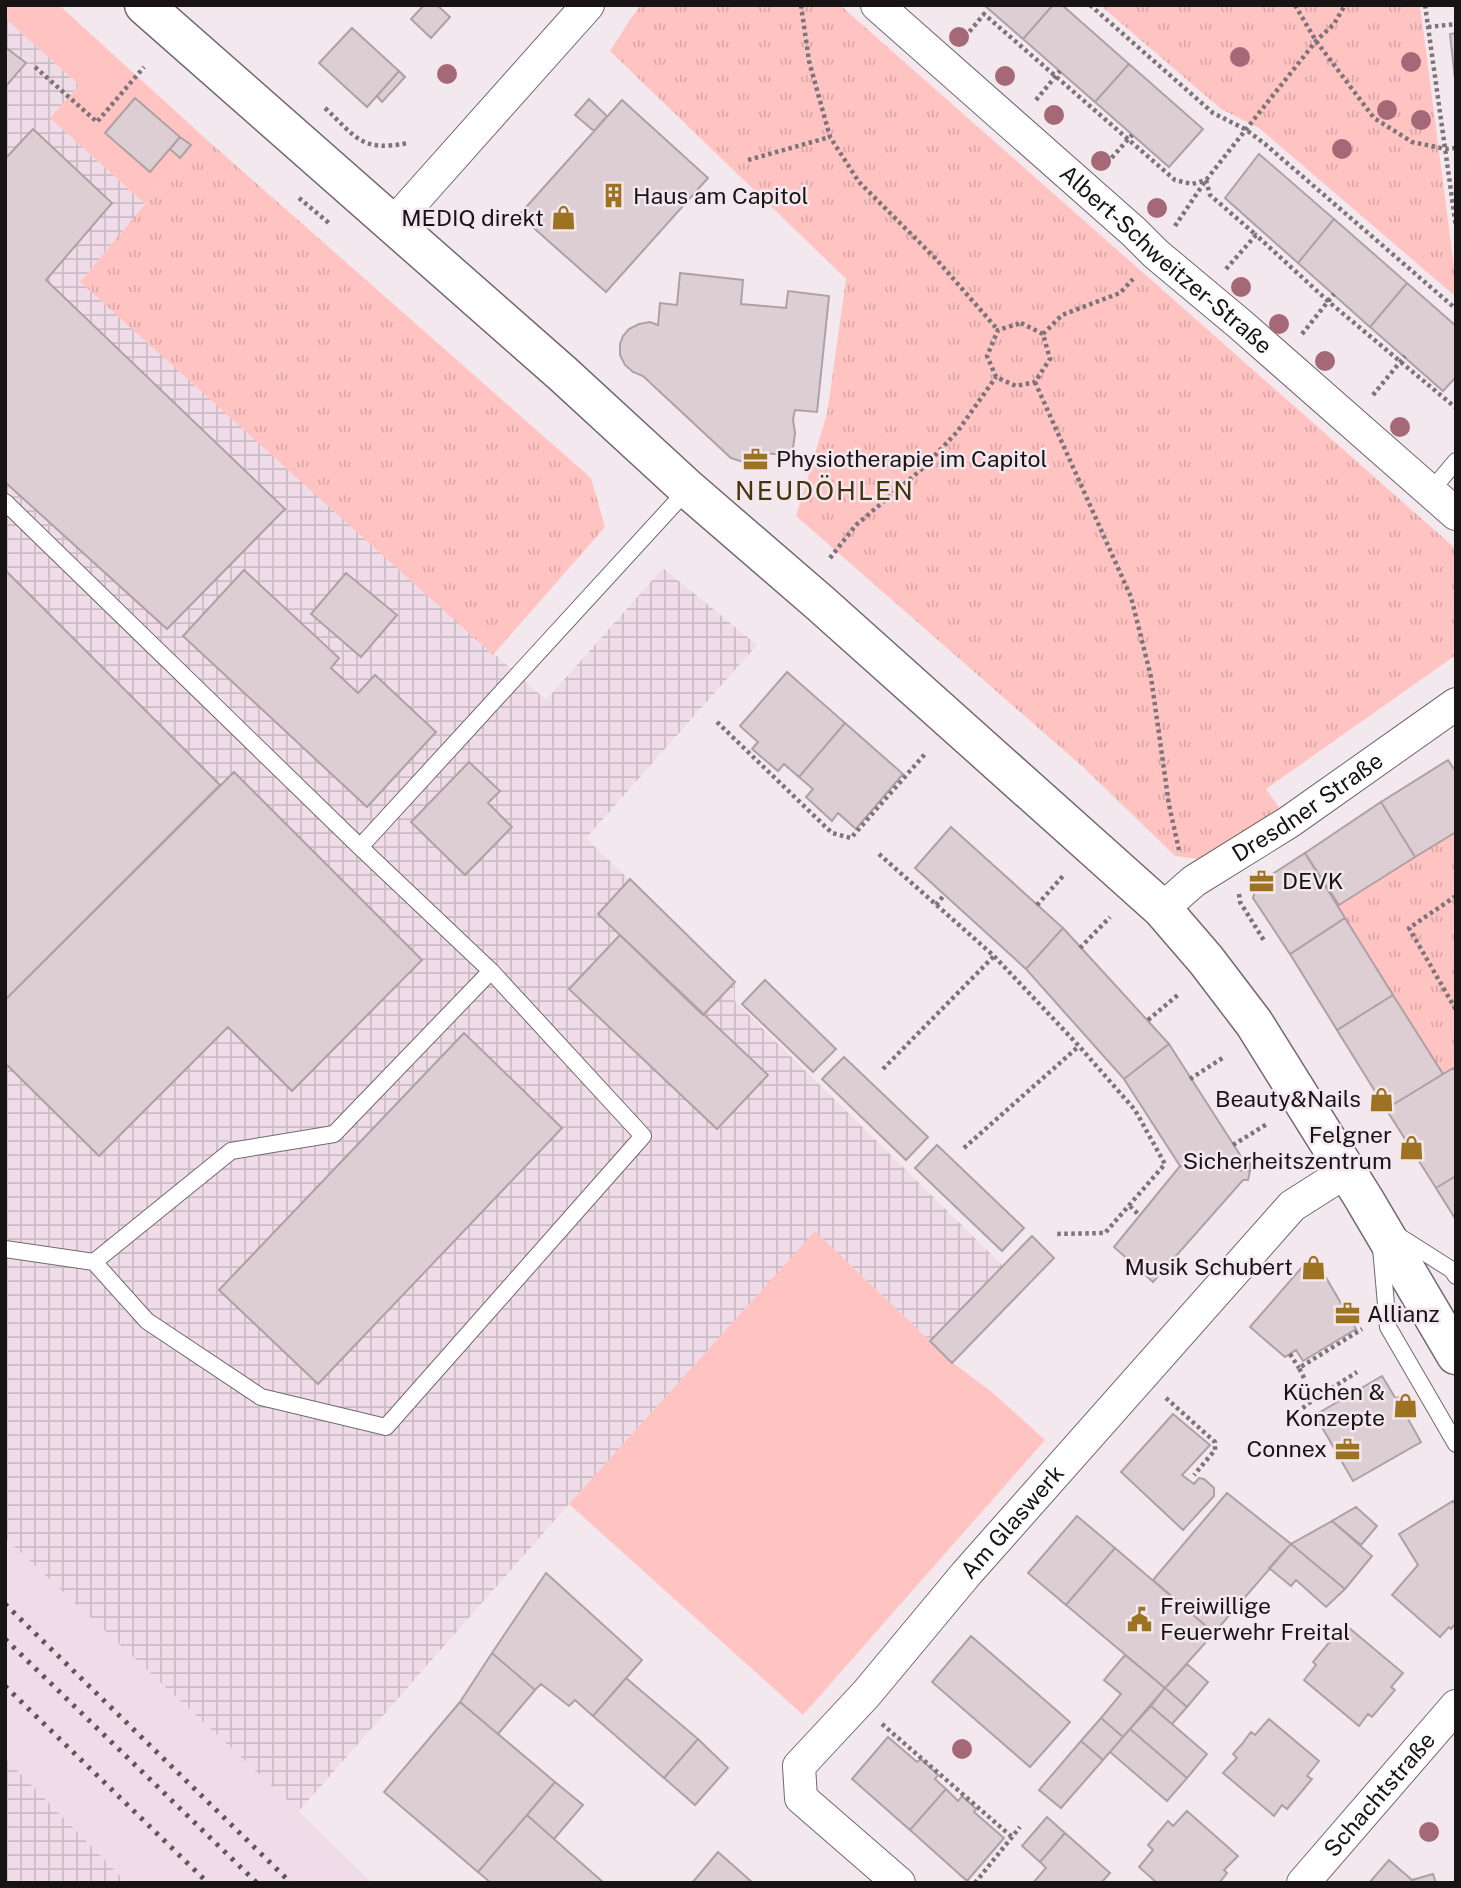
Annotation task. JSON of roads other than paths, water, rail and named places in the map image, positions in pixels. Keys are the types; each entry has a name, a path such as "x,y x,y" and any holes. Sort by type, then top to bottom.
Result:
{"street":[{"path":"144,5 563,374 688,489 821,603 1162,909 1206,960 1254,1023 1380,1225 1456,1355"},
{"path":"392,225 588,5"},
{"name":"Albert-Schweitzer-Straße","path":"877,5 1156,254 1456,514"},
{"name":"Dresdner Straße","path":"1162,909 1205,874 1289,822 1456,704"},
{"name":"Am Glaswerk","path":"899,1883 801,1798 799,1766 867,1693 974,1564 1292,1206 1347,1171"},
{"name":"Schachtstraße","path":"1304,1883 1456,1706"}],"lane":[{"path":"1430,492 1456,461"},
{"path":"360,847 688,489"},
{"path":"5,502 491,971 643,1136 386,1427 261,1397 147,1321 94,1262 5,1249"},
{"path":"94,1262 231,1151 334,1134 491,971"},
{"path":"1380,1225 1452,1270 1456,1276"},
{"path":"1380,1225 1388,1327 1456,1444"}],"railway":[{"path":"5,1604 291,1883"},
{"path":"5,1639 257,1883"},
{"path":"5,1686 208,1883"}],"place":[{"name":"Haus am Capitol","path":"613,196"},
{"name":"MEDIQ direkt","path":"564,218"},
{"name":"Physiotherapie im Capitol","path":"756,459"},
{"name":"DEVK","path":"1262,881"},
{"name":"Beauty&Nails","path":"1381,1099"},
{"name":"Felgner Sicherheitszentrum","path":"1412,1148"},
{"name":"Musik Schubert","path":"1313,1267"},
{"name":"Allianz","path":"1347,1314"},
{"name":"Küchen & Konzepte","path":"1405,1405"},
{"name":"Connex","path":"1347,1449"},
{"name":"Freiwillige Feuerwehr Freital","path":"1140,1619"}],"district":[{"name":"NEUDÖHLEN","path":"825,491"}]}
